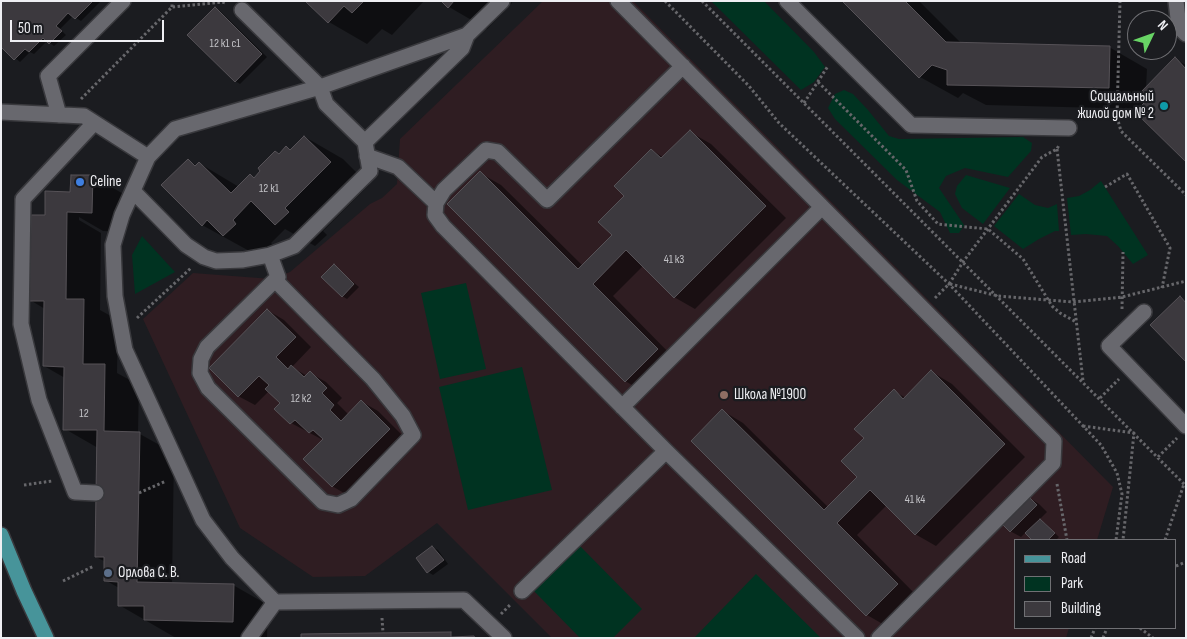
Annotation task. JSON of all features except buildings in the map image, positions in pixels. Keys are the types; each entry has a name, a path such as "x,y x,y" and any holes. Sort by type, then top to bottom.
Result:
{"main road":[{"path":"1,535 46,638"}],"lane":[{"path":"58,115 48,76 123,1"},
{"path":"502,1 467,34 320,87 175,129 148,157 122,215 112,246 115,296 125,350 203,520 232,558 275,602 464,600 504,638"},
{"path":"618,1 1054,442 1053,464 878,638"},
{"path":"787,1 911,125 1069,128"},
{"path":"1176,1 1179,27 1186,34"},
{"path":"242,10 320,87 326,104 366,149 398,168 436,203"},
{"path":"366,149 462,48 467,34"},
{"path":"683,66 547,200 498,152 486,150 444,190 436,203 435,215 443,226 666,452 857,638"},
{"path":"1,112 84,116 148,157"},
{"path":"94,123 23,199 21,324 39,400 76,492 96,492"},
{"path":"133,191 186,245 204,257 216,261 243,260 270,255 294,246 370,171 366,149"},
{"path":"622,407 822,207"},
{"path":"270,255 278,277 207,347 201,359 200,373 208,388 323,502 338,505 352,499 413,435 403,416 373,378 275,280"},
{"path":"1144,312 1110,346 1182,431"},
{"path":"517,597 666,452"},
{"path":"249,638 275,602"}],"path":[{"path":"172,1 172,8"},
{"path":"665,1 749,86 779,123 949,284 1101,445 1117,473 1122,494 1116,539"},
{"path":"702,1 1185,485 1165,539"},
{"path":"1120,1 1117,117 1121,131 1186,195"},
{"path":"78,116 78,101 172,8 222,2 242,10"},
{"path":"804,103 837,51"},
{"path":"818,82 906,170 917,201 938,224 988,229 1023,259 1047,300 1060,313 1076,322"},
{"path":"924,310 949,284 963,262 1042,157 1057,149 1068,135 1069,128 1082,117 1117,117"},
{"path":"1057,149 1083,381"},
{"path":"1105,187 1127,174 1170,248 1162,288"},
{"path":"1122,334 1123,252"},
{"path":"121,332 204,257"},
{"path":"949,284 998,296 1073,302 1122,297 1186,281"},
{"path":"1100,398 1130,368"},
{"path":"1083,426 1134,433"},
{"path":"1158,458 1182,431"},
{"path":"1123,539 1134,433"},
{"path":"1053,464 1067,539"},
{"path":"139,493 182,474"},
{"path":"24,485 56,480"},
{"path":"63,581 94,566"},
{"path":"504,611 517,597"},
{"path":"1141,629 1153,638"}],"shaded area":[{"name":"Школа №1900","path":"543,1 633,1 1113,487 1097,539 1014,539 1014,629 1069,629 1066,638 552,638 437,523 365,576 313,577 240,528 143,319 193,273 272,279 290,272 370,204 382,198 397,184 400,139"}],"green space":[{"path":"711,1 764,1 814,52 825,67 814,82 801,90"},
{"path":"844,90 853,94 889,136 899,139 1023,137 1032,143 1031,151 1008,177 965,168 946,176 939,188 964,225 959,233 950,233 940,212 897,180 835,119 828,108 835,94"},
{"path":"966,175 1010,188 983,224 962,208 955,194 957,186"},
{"path":"1101,181 1148,255 1133,264 1107,236 1071,235 1067,198 1079,196"},
{"path":"1019,194 1035,205 1048,208 1057,204 1059,231 1039,239 1023,249 994,226"},
{"path":"142,236 175,272 135,294 132,255"},
{"path":"466,283 486,369 440,379 421,293"},
{"path":"522,367 552,490 468,510 439,387"},
{"path":"579,545 642,609 613,638 580,638 533,590"},
{"path":"756,574 821,638 694,638"}],"place":[{"name":"Социальный жилой дом № 2","path":"1164,106"},
{"name":"Celine","path":"80,182"},
{"name":"Школа №1900","path":"724,395"},
{"name":"Орлова С. В.","path":"108,573"}]}
